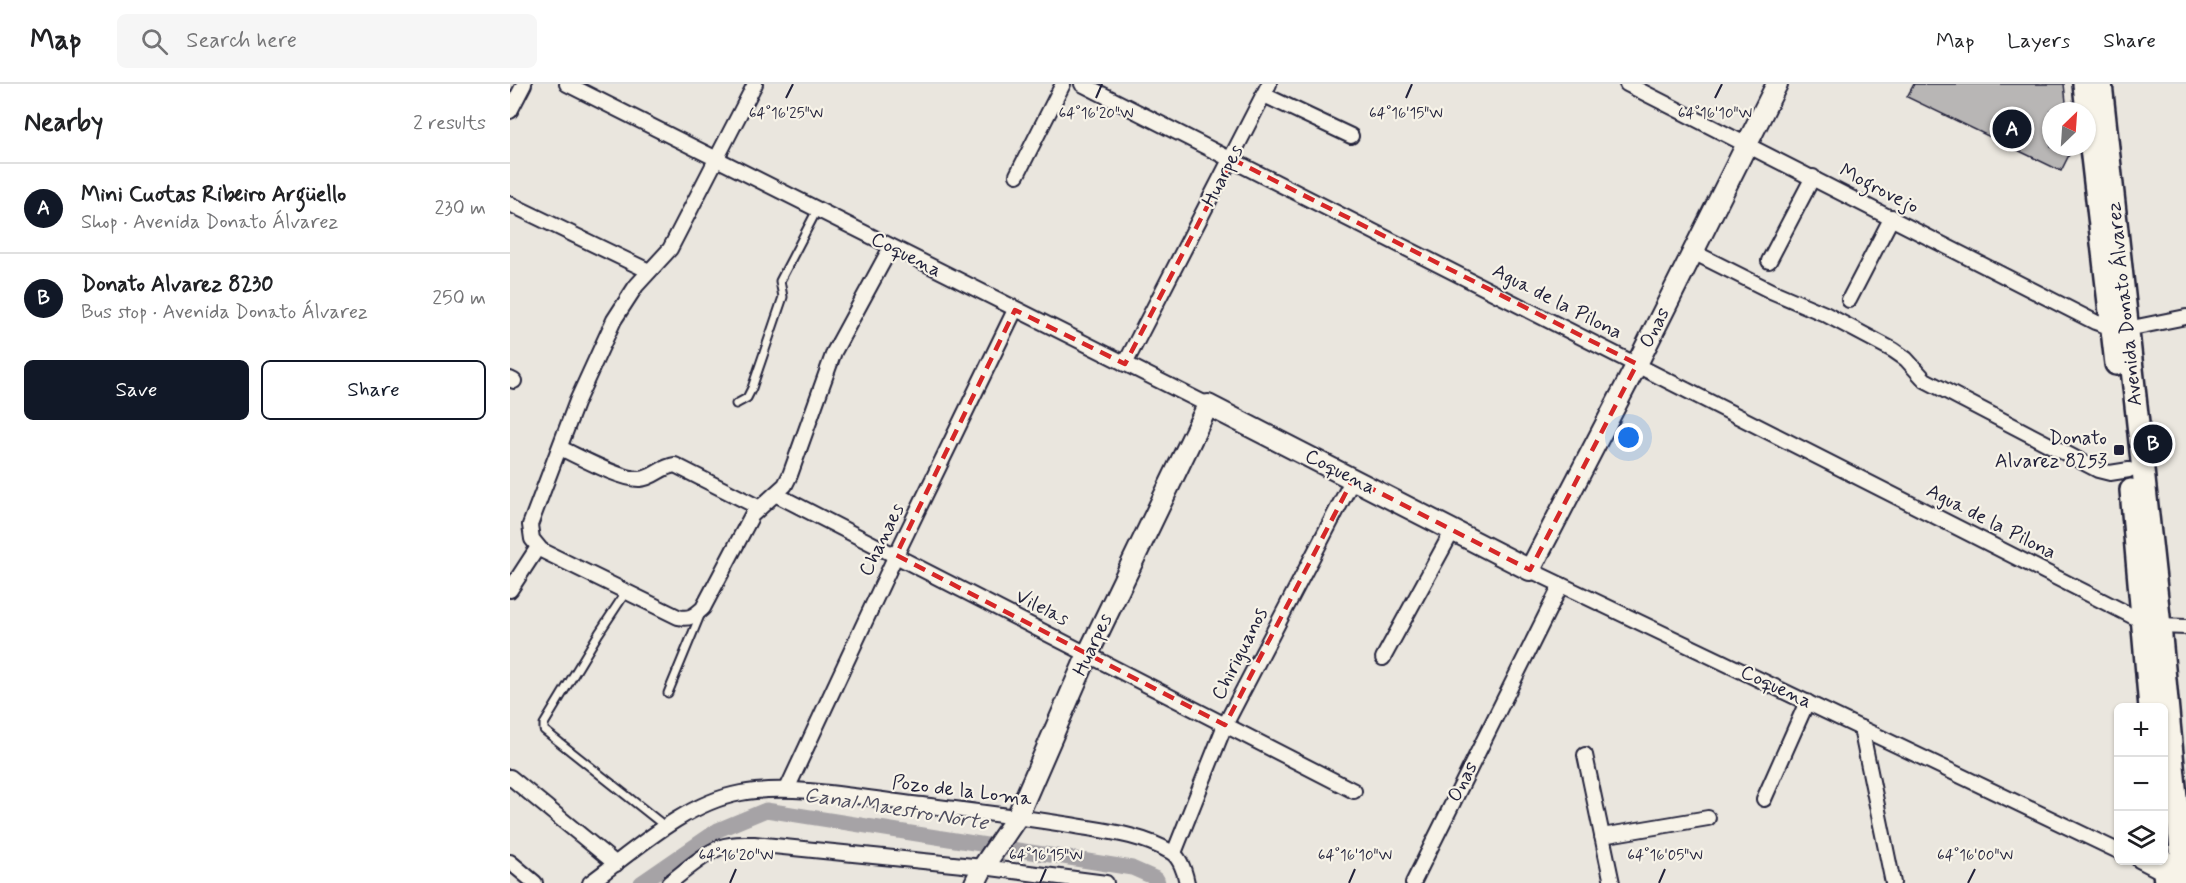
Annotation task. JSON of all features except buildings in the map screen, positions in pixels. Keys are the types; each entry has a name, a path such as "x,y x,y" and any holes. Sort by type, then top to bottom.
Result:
{"main road":[{"name":"Onas","path":"1530,570 1637,364 1776,84"},
{"name":"Avenida Donato Álvarez","path":"2084,84 2086,102"},
{"name":"Avenida Donato Álvarez","path":"2101,84 2129,470 2151,624 2181,805 2184,883"},
{"name":"Avenida Donato Álvarez","path":"2094,156 2120,328 2151,624 2150,703"},
{"name":"Coquena","path":"1208,405 1530,570"},
{"name":"Huarpes","path":"979,875 1017,817 1088,654 1208,405"}],"street":[{"path":"510,111 524,84"},
{"name":"Coquena","path":"567,84 1208,405"},
{"path":"755,84 670,249 621,306 614,320 577,401 530,525 532,539 541,550 685,619 692,617 703,608 752,515 758,507 775,494 790,475 834,352 891,247"},
{"path":"1017,175 1063,84"},
{"name":"Agua de la Pilona","path":"1083,84 2151,624"},
{"name":"Mogrovejo","path":"1627,84 2095,322 2120,328"},
{"path":"1267,89 1351,136"},
{"name":"Huarpes","path":"1125,364 1267,89"},
{"path":"1769,261 1813,177"},
{"path":"510,204 649,272"},
{"path":"1849,300 1892,217"},
{"path":"1693,252 1771,291 1825,314 1893,350 1906,359 1925,381 2098,470 2110,473 2129,470"},
{"name":"Chanaes","path":"787,789 896,555 1016,310"},
{"path":"2120,328 2186,317"},
{"path":"560,448 625,476 638,479 648,477 665,466 675,465 758,507"},
{"name":"Chiriguanos","path":"1174,853 1225,725 1353,479"},
{"name":"Vilelas","path":"775,494 1354,791"},
{"path":"1383,658 1453,530"},
{"path":"510,590 538,546"},
{"name":"Coquena","path":"1530,570 2114,849"},
{"name":"Onas","path":"1413,883 1561,585"},
{"path":"2151,624 2186,627"},
{"path":"1764,799 1807,702"},
{"path":"1861,728 1893,883"},
{"path":"1585,755 1612,883"},
{"path":"510,777 616,864"},
{"name":"Pozo de la Loma","path":"590,883 666,827 708,802 741,793 787,789 1017,817 1126,834 1174,853"},
{"path":"1602,836 1708,818"},
{"path":"669,883 704,856 721,847 734,844 754,844 979,875 1106,883"},
{"path":"1174,853 1185,873 1187,883"},
{"path":"510,862 535,883"},
{"path":"2148,865 2164,872"}],"lane":[{"path":"736,404 747,398 752,388 783,297 780,281 817,210"},
{"path":"626,592 544,724 544,730 666,827"},
{"path":"668,693 703,608"}],"highlighted area":[{"path":"1232,159 1637,364 1530,570 1353,479 1225,725 896,555 1015,310 1125,364"}],"waterway":[{"name":"Canal Maestro Norte","path":"641,883 718,830 766,810 1132,868 1157,879 1158,883"}],"place":[{"name":"Mini Cuotas Ribeiro Argüello","path":"2012,129"},
{"name":"Donato Alvarez 8230","path":"2153,444"},
{"name":"Donato Alvarez 8253","path":"2119,450"}]}
